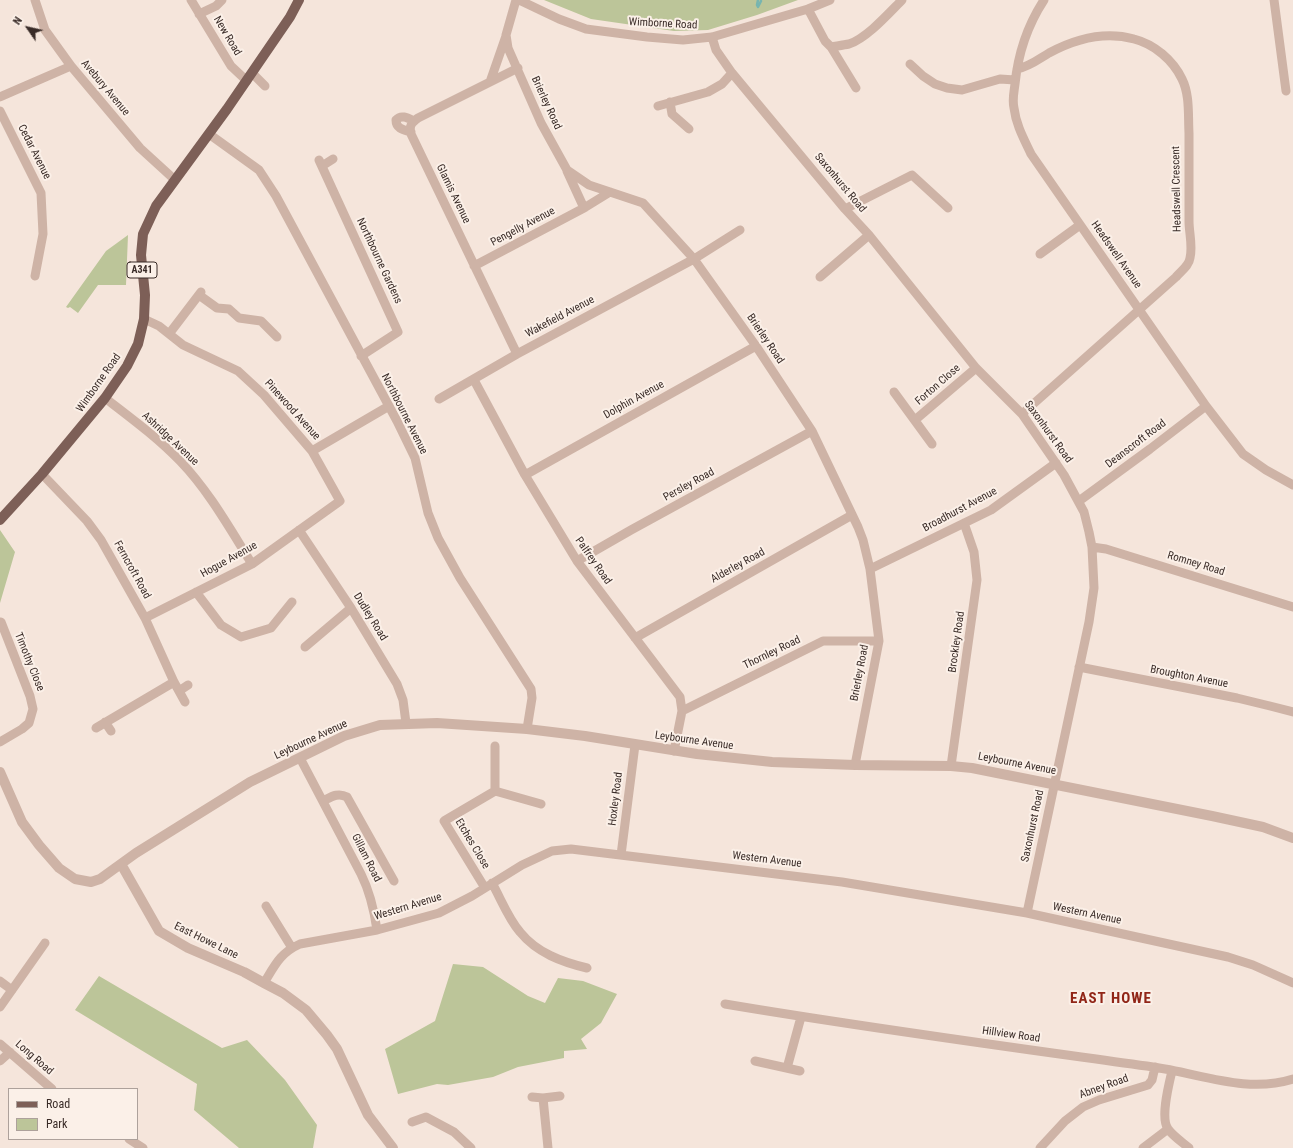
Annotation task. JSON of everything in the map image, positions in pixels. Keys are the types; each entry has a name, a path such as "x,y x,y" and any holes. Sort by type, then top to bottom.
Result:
{"main road":[{"name":"Wimborne Road","path":"0,520 42,474 106,398 127,366 138,344 144,319 145,295 141,256 143,234 156,206 249,77 290,17 299,0"},
{"name":"Wimborne Road","path":"290,17 307,0"}],"street":[{"name":"Avebury Avenue","path":"35,0 45,30 71,66 140,148 175,180"},
{"name":"New Road","path":"191,0 231,66 249,77"},
{"path":"199,14 216,6 222,0"},
{"path":"490,82 517,0"},
{"name":"Wimborne Road","path":"517,0 559,19 586,29 683,40 712,38 808,9 830,0"},
{"path":"831,47 850,44 860,38 881,21 902,0"},
{"name":"Headswell Avenue","path":"1044,0 1022,44 1015,80 1013,107 1019,128 1031,154 1206,406 1243,454 1261,467 1293,485"},
{"path":"1274,0 1286,91"},
{"path":"808,9 825,40 831,47 856,88"},
{"name":"Brierley Road","path":"506,35 508,48 541,123 567,170 589,185 643,203 694,259 756,346 812,431 863,540 870,569 879,641 854,765"},
{"name":"Headswell Crescent","path":"1017,69 1024,67 1050,52 1083,39 1102,36 1119,36 1142,41 1157,50 1174,66 1182,78 1187,95 1188,110 1190,258 1188,263 1181,272 1022,414"},
{"name":"Saxonhurst Road","path":"712,38 716,50 732,73 845,209 869,235 976,368 1022,414 1064,475 1079,501 1087,522 1092,547 1094,588 1089,622 1027,913"},
{"path":"910,64 923,76 935,84 947,88 962,90 1000,79 1015,80"},
{"path":"0,97 71,66"},
{"path":"414,121 400,117 396,120 396,125 402,130 411,132 410,128 414,121 518,68"},
{"path":"658,106 708,92 722,84 732,73"},
{"path":"249,77 265,86"},
{"path":"670,102 672,114 689,129"},
{"name":"Cedar Avenue","path":"0,111 41,193 43,234 35,276"},
{"name":"Glamis Avenue","path":"411,132 517,354"},
{"name":"Northbourne Avenue","path":"209,134 259,170 276,196 389,406 415,458 428,513 438,538 460,578 531,689 532,698 528,729"},
{"name":"Northbourne Gardens","path":"334,159 320,163 398,332 361,356"},
{"path":"567,170 584,208"},
{"path":"845,209 912,175 948,208"},
{"name":"Pengelly Avenue","path":"474,266 584,208 610,192"},
{"path":"1040,254 1080,225"},
{"name":"Wakefield Avenue","path":"439,399 517,354 694,259 740,230"},
{"path":"820,277 869,235"},
{"path":"169,334 200,294 217,308 229,309 240,318 261,321 277,337"},
{"name":"Pinewood Avenue","path":"144,319 159,326 182,345 238,372 264,394 312,451 340,501"},
{"name":"Dolphin Avenue","path":"525,475 756,346"},
{"name":"Forton Close","path":"915,420 976,368"},
{"name":"Palfrey Road","path":"474,380 525,475 577,562 680,697 682,711 674,751"},
{"name":"Forton Close","path":"894,392 932,444"},
{"name":"Ashridge Avenue","path":"106,398 180,461 205,491 252,564"},
{"path":"312,451 389,406"},
{"name":"Deanscroft Road","path":"1079,501 1150,450 1206,406"},
{"name":"Persley Road","path":"577,562 631,530 812,431"},
{"name":"Broadhurst Avenue","path":"870,569 920,546 991,510 1056,464"},
{"name":"Ferncroft Road","path":"42,474 102,540 145,618 174,682 185,702"},
{"name":"Hogue Avenue","path":"145,618 252,564 340,501"},
{"name":"Alderley Road","path":"635,638 852,515"},
{"name":"Brockley Road","path":"951,766 977,580 974,552 964,523"},
{"name":"Dudley Road","path":"299,530 351,608 401,692 406,723"},
{"name":"Romney Road","path":"1092,547 1106,549 1293,607"},
{"path":"196,592 221,625 241,637 270,628 292,602"},
{"path":"305,647 351,608"},
{"name":"Timothy Close","path":"0,742 22,729 29,722 33,709 30,696 1,622"},
{"name":"Thornley Road","path":"682,711 823,641 879,641"},
{"name":"Broughton Avenue","path":"1079,666 1250,701 1293,712"},
{"path":"96,728 174,682"},
{"path":"179,691 188,685"},
{"path":"105,722 111,731"},
{"name":"Leybourne Avenue","path":"121,864 136,853 250,782 344,736 380,725 406,723 460,724 528,729 584,736 674,751 772,762 951,766 987,770 1263,827 1293,838"},
{"name":"Hoxley Road","path":"621,855 635,745"},
{"path":"495,746 495,791 541,804"},
{"name":"Gillam Road","path":"300,758 362,874 374,907 377,930"},
{"path":"0,772 16,810 29,833 59,868 75,879 91,882 100,879 121,864"},
{"name":"Etches Close","path":"488,886 444,821 495,791"},
{"name":"Gillam Road","path":"323,801 336,794 347,797 394,881"},
{"name":"Western Avenue","path":"264,983 282,955 300,944 377,930 439,913 522,865 552,851 571,849 842,882 1027,913 1228,957 1253,965 1293,983"},
{"name":"East Howe Lane","path":"121,864 159,931 188,948 244,972 264,983 296,1002 309,1014 327,1035 343,1061 368,1115 392,1148"},
{"path":"488,886 524,937 546,954 567,964 587,968"},
{"path":"266,906 292,948"},
{"path":"0,1007 45,943"},
{"path":"0,981 12,990"},
{"name":"Hillview Road","path":"725,1004 801,1017 1155,1067 1223,1081 1251,1084 1271,1084 1293,1079"},
{"path":"787,1068 801,1017"},
{"name":"Long Road","path":"0,1044 51,1088"},
{"path":"0,1061 10,1052"},
{"path":"755,1061 800,1070"},
{"name":"Abney Road","path":"1040,1148 1065,1121 1083,1106 1148,1085 1152,1080 1155,1067"},
{"path":"1172,1071 1164,1118 1168,1129 1189,1148"},
{"path":"532,1097 543,1098 560,1096"},
{"path":"543,1098 548,1148"},
{"path":"412,1122 426,1117 454,1132 470,1148"},
{"path":"1143,1148 1168,1129"},
{"path":"131,1140 143,1148"}],"green space":[{"path":"544,0 798,0 757,15 708,30 674,31 591,19"},
{"path":"128,235 126,285 98,285 78,313 70,307 66,307 106,251"},
{"path":"0,530 15,552 0,603"},
{"path":"453,964 483,967 528,996 545,1003 558,978 583,981 617,994 601,1023 581,1039 587,1049 564,1051 564,1058 518,1067 493,1077 448,1085 437,1084 398,1094 385,1049 435,1021"},
{"path":"99,976 222,1048 247,1040 285,1080 317,1125 313,1148 239,1148 194,1110 197,1084 75,1010"}],"waterway":[{"path":"758,0 758,7 761,1"}],"district":[{"name":"EAST HOWE","path":"1111,999"}]}
